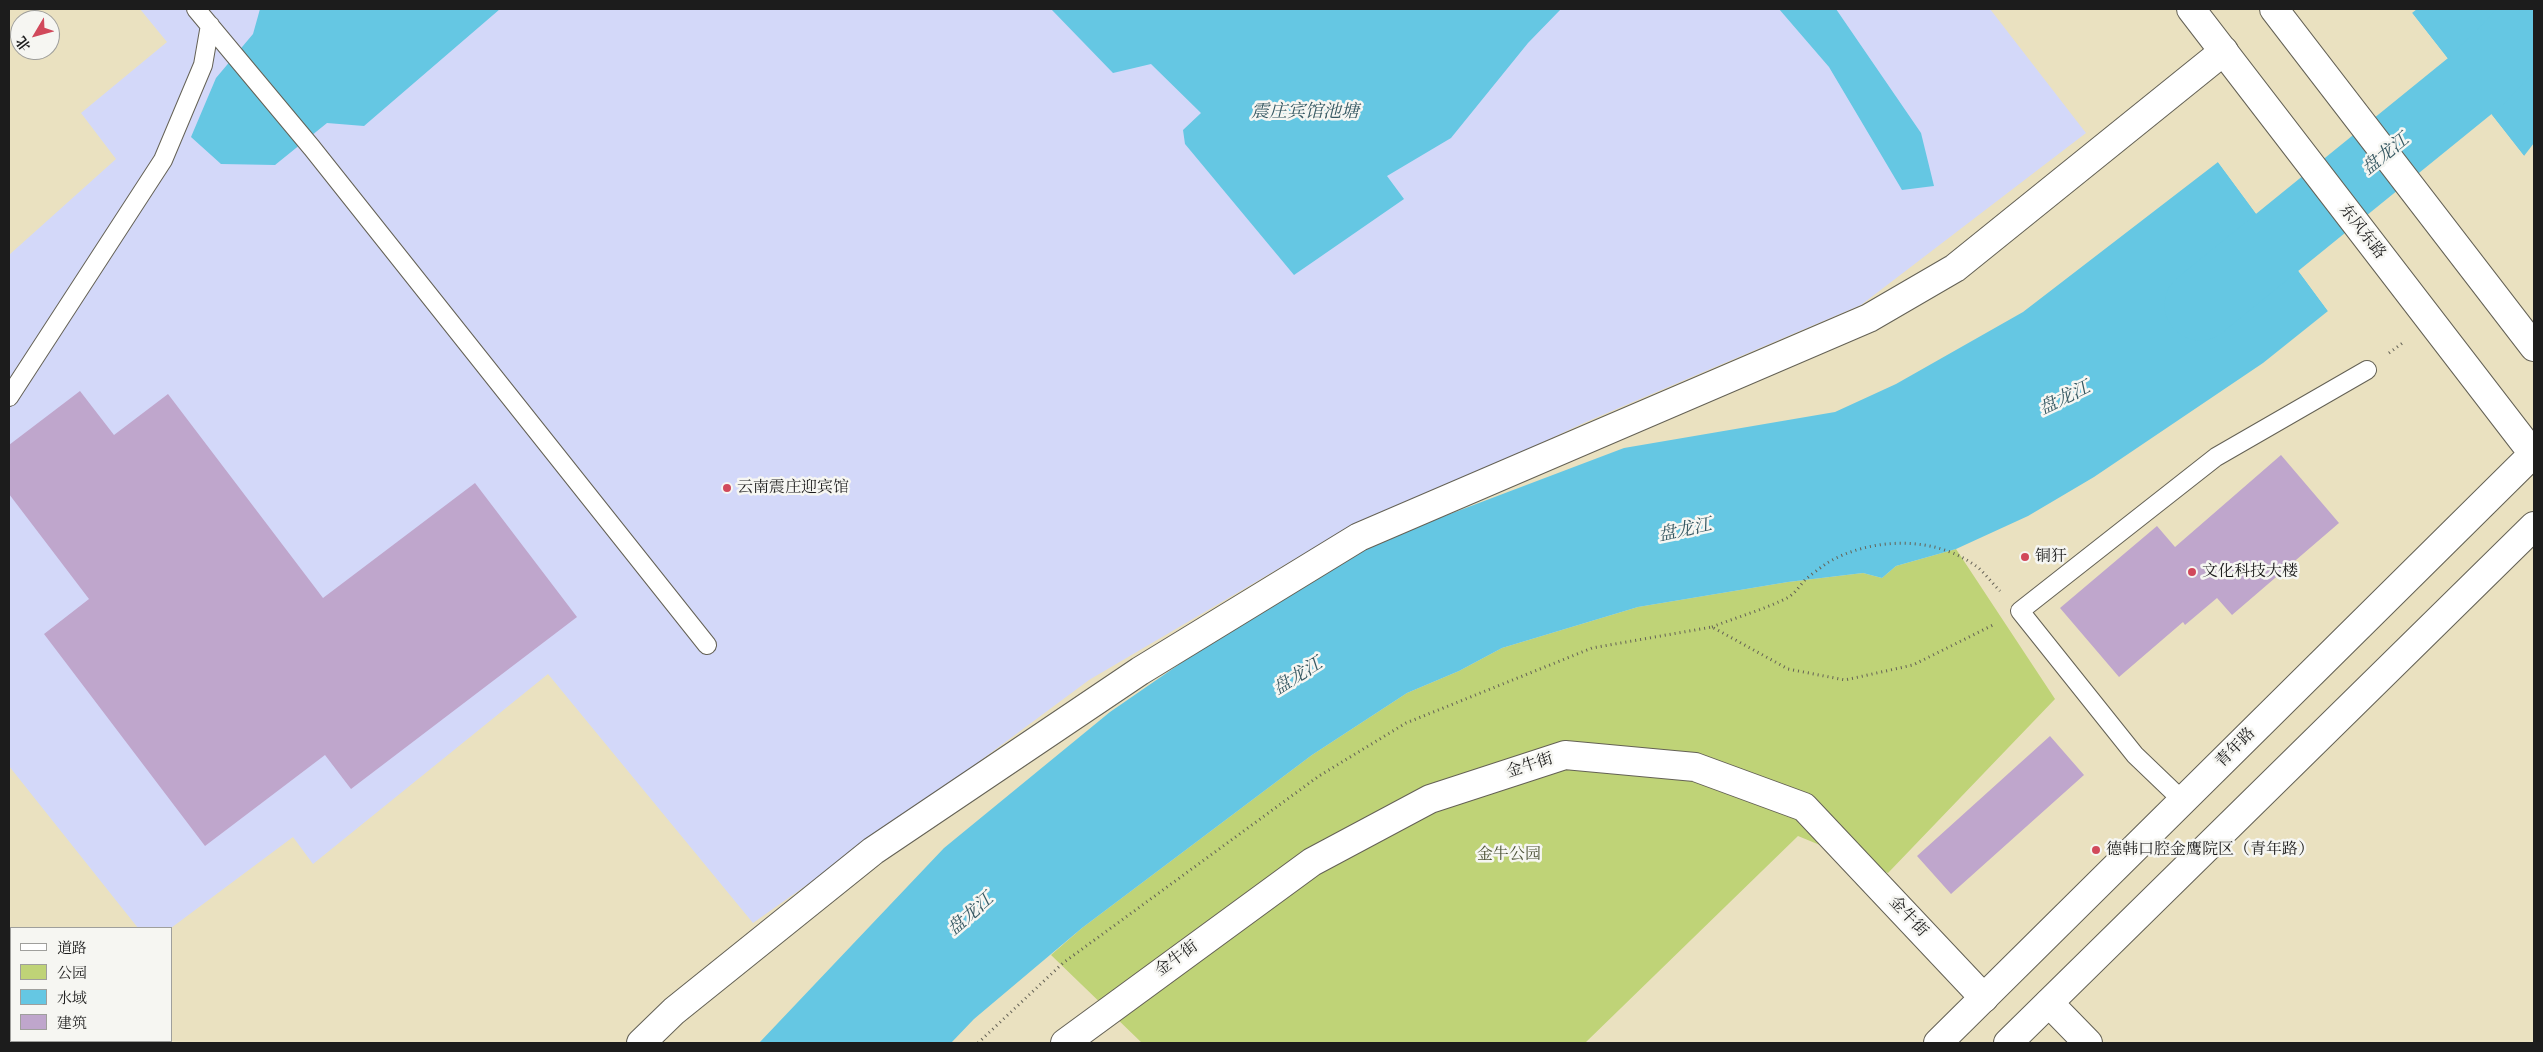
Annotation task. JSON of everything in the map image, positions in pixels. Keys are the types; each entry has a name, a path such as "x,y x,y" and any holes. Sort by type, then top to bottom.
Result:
{"street":[{"name":"东风东路","path":"2191,9 2534,454"},
{"path":"2274,9 2534,347"},
{"path":"641,1043 674,1011 873,851 1140,670 1359,537 1869,318 1955,268 2224,51"},
{"name":"青年路","path":"1938,1043 2534,454"},
{"path":"2008,1043 2534,526"},
{"name":"金牛街","path":"1076,1040 1312,862 1430,799 1565,755 1695,767 1804,807 1984,998"},
{"path":"2049,1003 2088,1043"}],"lane":[{"path":"196,9 312,148 706,645"},
{"path":"9,397 163,160 203,65 210,25"},
{"path":"2183,801 2135,755 2020,611 2216,457 2367,370"}],"path":[{"path":"2367,370 2432,322"},
{"path":"1712,627 1789,597 1806,579 1826,564 1848,552 1873,546 1899,543 1925,545 1950,552 1973,564 2020,611"}],"shaded area":[{"name":"云南震庄迎宾馆","path":"140,9 1990,9 2086,133 1861,305 1586,422 1305,553 1089,680 934,795 753,923 548,674 313,864 293,837 172,927 137,927 9,766 9,255 116,159 81,113 167,42"}],"green space":[{"name":"金牛公园","path":"1956,549 2055,699 1888,873 1798,836 1585,1043 1142,1043 1051,955 1082,928 1312,755 1407,693 1459,671 1502,648 1638,607 1788,582 1863,573 1882,578 1896,566"}],"water":[{"path":"260,9 500,9 364,126 327,123 275,165 221,164 191,137 216,78 253,34"},
{"name":"震庄宾馆池塘","path":"1051,9 1561,9 1528,43 1451,138 1387,176 1404,199 1294,275 1185,144 1183,130 1201,113 1151,64 1113,73"},
{"path":"1779,9 1836,9 1921,133 1934,186 1902,190 1829,67"},
{"path":"2417,9 2534,9 2534,143 2524,156 2412,13"},
{"path":"2218,162 2328,311 2263,363 2094,477 2028,516 1956,549 1896,566 1882,578 1863,573 1788,582 1638,607 1502,648 1459,671 1407,693 1312,755 1082,928 974,1019 951,1043 759,1043 944,848 1110,712 1239,623 1368,545 1624,448 1835,412 1896,384 2023,312"}],"pier":[{"path":"2412,13 2524,156 2522,157 2410,15"},
{"path":"2220,160 2330,310 2328,311 2218,162"}],"building":[{"path":"80,391 114,435 168,394 323,598 475,483 577,617 351,789 325,755 205,846 44,634 89,599 9,494 9,445"},
{"name":"文化科技大楼","path":"2281,455 2339,523 2232,615 2217,598 2185,625 2183,622 2119,677 2060,608 2157,526 2175,547"},
{"path":"2050,736 2084,775 1951,894 1917,856"}],"waterway":[{"name":"盘龙江","path":"2200,305 2476,81 2534,22"}],"place":[{"name":"云南震庄迎宾馆","path":"727,488"},
{"name":"铜犴","path":"2025,557"},
{"name":"文化科技大楼","path":"2192,572"},
{"name":"德韩口腔金鹰院区（青年路）","path":"2096,850"}]}
